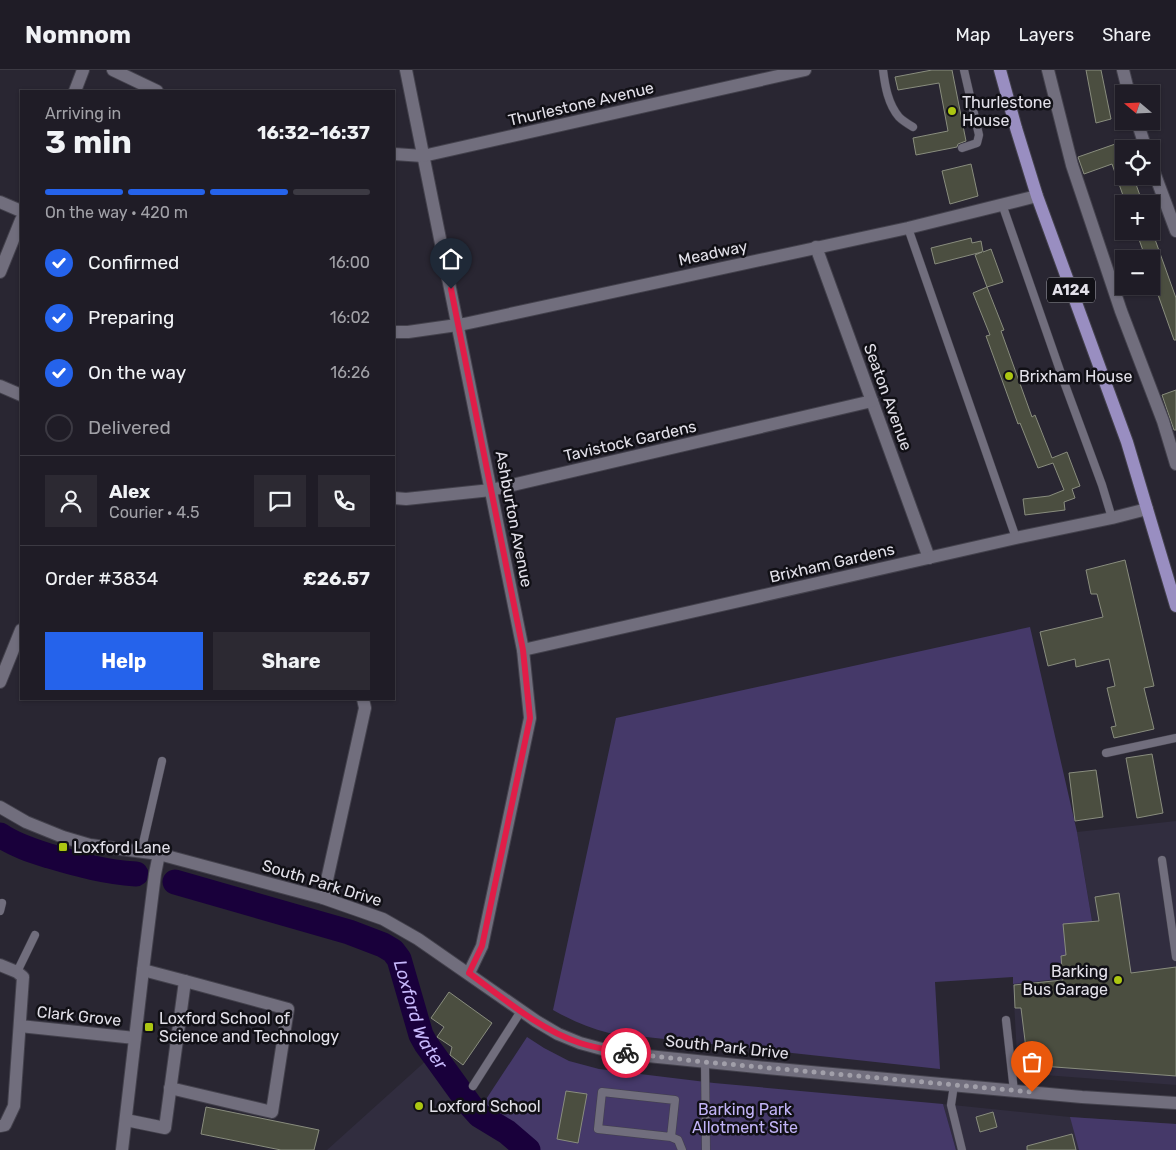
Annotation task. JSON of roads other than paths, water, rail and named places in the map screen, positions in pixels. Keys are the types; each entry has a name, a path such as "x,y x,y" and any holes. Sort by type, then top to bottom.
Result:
{"main road":[{"name":"A124","path":"1000,70 1037,196 1121,425 1176,606"}],"street":[{"path":"75,90 83,70"},
{"path":"113,70 155,90"},
{"name":"Ashburton Avenue","path":"406,70 523,650 530,718 482,946 469,973"},
{"name":"Thurlestone Avenue","path":"395,154 423,156 805,70"},
{"path":"1048,70 1072,165 1121,311 1163,421 1176,464"},
{"path":"1123,70 1127,85"},
{"path":"1159,185 1176,231"},
{"name":"Meadway","path":"395,332 458,325 816,246 908,228 1037,196"},
{"path":"0,202 20,211"},
{"path":"0,272 20,222"},
{"name":"Seaton Avenue","path":"816,246 929,558"},
{"path":"0,386 20,395"},
{"name":"Tavistock Gardens","path":"395,498 491,490 872,401"},
{"name":"Brixham Gardens","path":"523,650 1147,509"},
{"path":"0,682 20,632"},
{"path":"323,898 365,708 363,700"},
{"name":"South Park Drive","path":"0,807 26,822 63,837 90,845 159,854 323,898 383,919 418,939 521,1011 558,1034 602,1049 705,1062 1176,1104"},
{"path":"122,1150 154,879 159,854"},
{"path":"0,965 17,972 23,977 14,1106 5,1125 0,1126"},
{"path":"143,970 288,1009 272,1112 170,1088"},
{"path":"126,1120 165,1128 185,981"},
{"name":"Clark Grove","path":"20,1026 135,1038"}],"lane":[{"path":"883,70 884,84 890,102 901,119 913,127"},
{"path":"962,148 977,144 979,135 964,70"},
{"path":"1002,204 1112,518"},
{"path":"908,228 1016,538"},
{"path":"1106,753 1176,738"},
{"path":"141,852 162,761"},
{"path":"1162,860 1176,957"},
{"path":"17,972 35,935"},
{"path":"473,1086 521,1011"},
{"path":"1006,1020 1014,1091"},
{"path":"705,1062 706,1150"},
{"path":"954,1085 951,1105 962,1150"},
{"path":"671,1137 675,1100 602,1092 598,1129 671,1137 678,1140 682,1150"}],"waterway":[{"name":"Loxford Water","path":"0,835 11,842 60,859 103,870 136,874"},
{"name":"Loxford Water","path":"175,882 349,932 383,945 393,951 399,959 421,1035 426,1044 479,1115 507,1132 528,1150"}],"place":[{"name":"Thurlestone House","path":"952,111"},
{"name":"Brixham House","path":"1009,376"},
{"name":"Loxford Lane","path":"63,847"},
{"name":"Barking Bus Garage","path":"1118,980"},
{"name":"Loxford School of Science and Technology","path":"149,1027"},
{"name":"Loxford School","path":"419,1106"}],"park label":[{"name":"Barking Park Allotment Site","path":"745,1118"}]}
